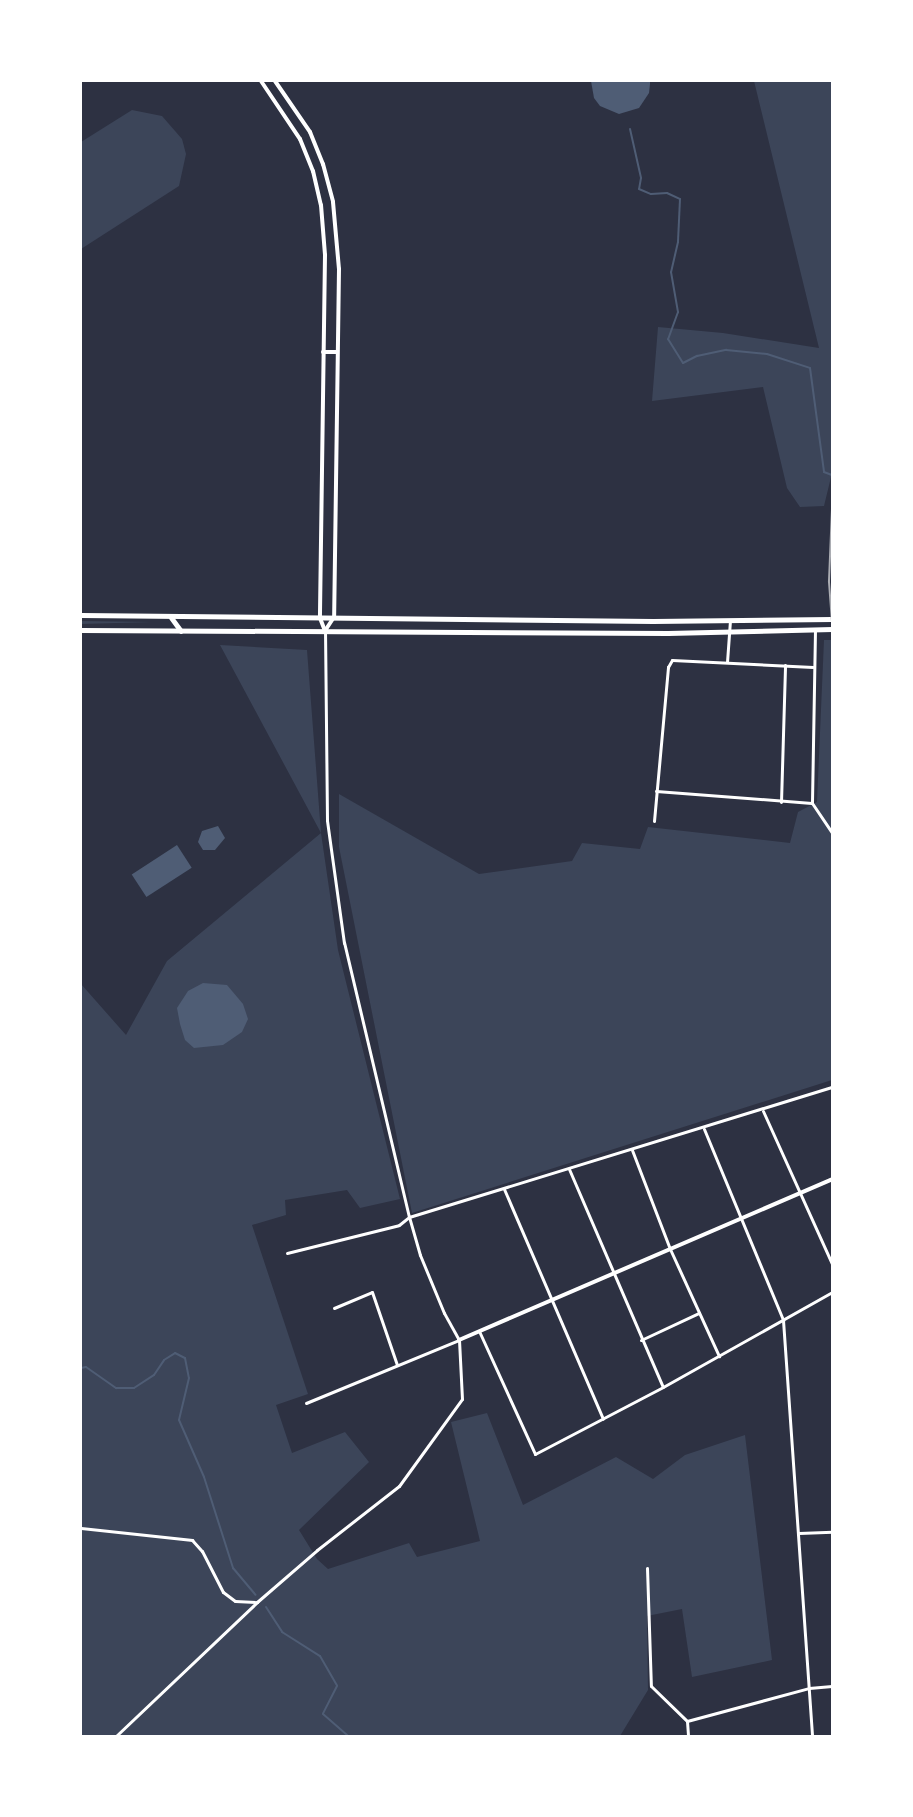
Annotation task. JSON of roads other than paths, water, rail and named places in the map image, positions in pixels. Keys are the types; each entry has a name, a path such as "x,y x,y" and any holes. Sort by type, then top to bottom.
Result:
{"main road":[{"path":"81,616 832,619"},
{"path":"170,616 181,631"},
{"path":"81,630 730,633 832,629"}],"street":[{"path":"116,1736 257,1602 317,1550 399,1486 462,1399 459,1340 437,1296 409,1217 343,933 327,820 325,631 320,618 325,255 321,205 313,171 300,139 261,81"},
{"path":"275,81 310,132 323,164 333,202 339,270 334,617 325,631"},
{"path":"274,101 284,94"},
{"path":"323,352 337,352"},
{"path":"727,662 730,620"},
{"path":"816,630 813,667 812,803 832,833"},
{"path":"654,821 668,666 672,660 813,667"},
{"path":"781,802 785,665"},
{"path":"656,791 812,803"},
{"path":"287,1253 399,1225 409,1217 704,1129 832,1088"},
{"path":"763,1111 832,1264"},
{"path":"704,1129 783,1320 812,1736"},
{"path":"632,1150 670,1249 719,1356"},
{"path":"569,1169 612,1274 662,1387"},
{"path":"306,1403 459,1340 832,1179"},
{"path":"504,1189 603,1419"},
{"path":"334,1308 372,1292 397,1365"},
{"path":"479,1330 535,1454 719,1356 832,1292"},
{"path":"642,1340 699,1313"},
{"path":"81,1528 192,1540 202,1551 223,1592 235,1601 257,1602"},
{"path":"799,1533 832,1532"},
{"path":"647,1568 651,1686 687,1721 688,1736"},
{"path":"687,1721 809,1688 832,1686"}],"waterway":[{"path":"630,129 641,178 639,189 651,194 667,193 680,199 678,242 671,272 678,312 668,339 683,363 697,356 726,350 767,354 810,368 824,472 832,475"},
{"path":"81,1368 86,1367 116,1388 134,1388 154,1375 164,1360 175,1353 185,1358 189,1378 179,1420 204,1477 233,1568 256,1595"},
{"path":"266,1607 282,1632 320,1656 337,1686 323,1714 348,1736"}],"railway":[{"path":"832,509 829,582 832,622"}]}
